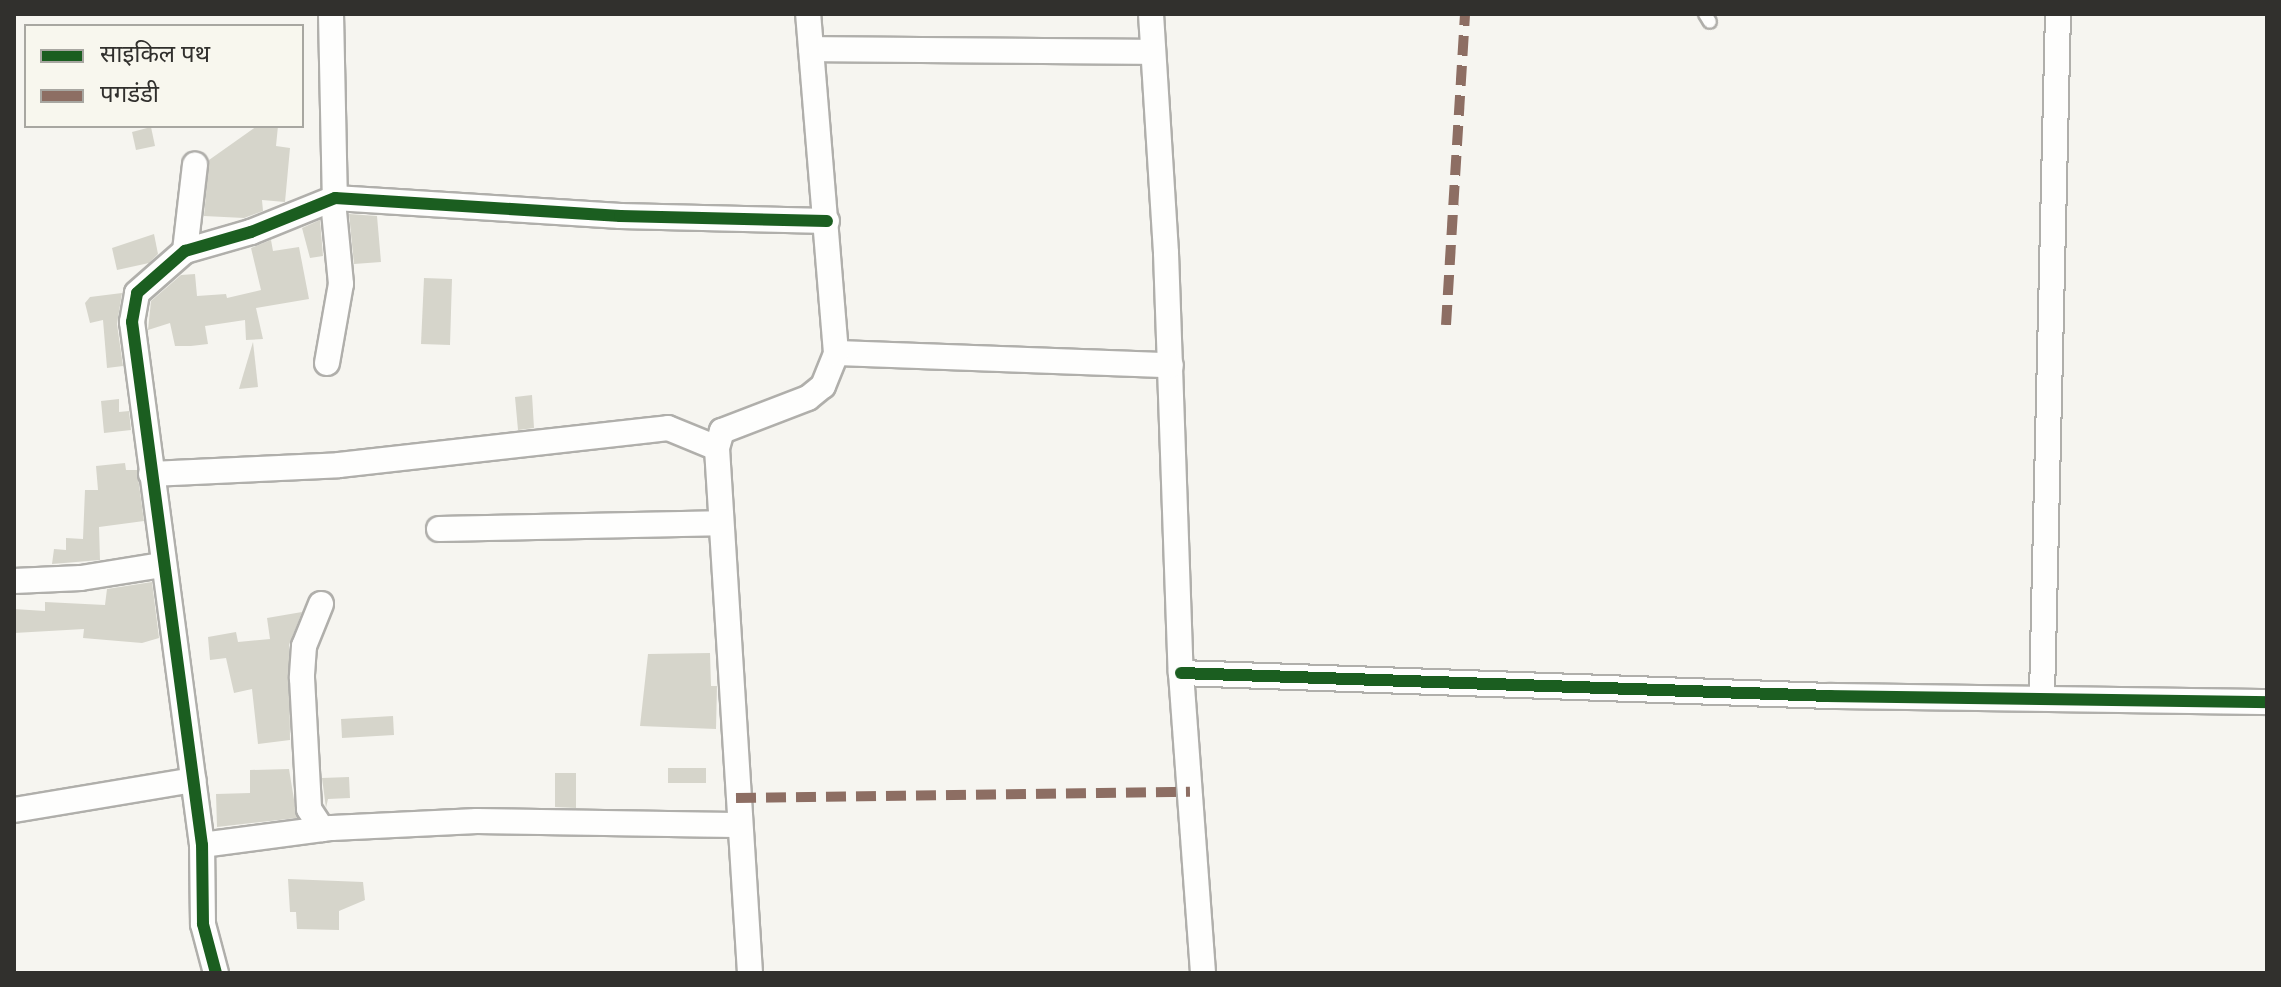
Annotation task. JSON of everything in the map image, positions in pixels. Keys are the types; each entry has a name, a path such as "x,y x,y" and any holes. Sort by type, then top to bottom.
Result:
{"street":[{"path":"327,363 341,284 334,199 331,14"},
{"path":"750,973 737,825 718,523 717,448 722,431 808,398 823,386 836,353 808,14"},
{"path":"1151,14 1171,365 1181,673 1203,973"},
{"path":"2042,696 2058,14"},
{"path":"811,49 1153,52"},
{"path":"185,251 195,165"},
{"path":"216,973 203,924 202,845 161,565 132,322 134,297 185,251 334,199 620,216 827,221"},
{"path":"836,353 1171,365"},
{"path":"151,474 339,465 668,428 717,448"},
{"path":"439,529 718,523"},
{"path":"14,581 81,578 161,565"},
{"path":"321,604 304,646 302,678 309,809 322,829"},
{"path":"1181,673 1831,696 2042,696 2267,702"},
{"path":"14,810 194,780"},
{"path":"202,845 322,829 477,821 737,825"}],"building":[{"path":"151,128 155,146 136,150 132,132"},
{"path":"254,128 278,128 276,146 290,148 285,202 262,200 263,211 244,218 204,216 209,160"},
{"path":"349,214 377,216 381,262 354,264"},
{"path":"320,220 323,256 310,258 302,228"},
{"path":"154,234 158,254 149,263 117,270 112,248"},
{"path":"271,240 273,251 299,247 309,299 256,308 263,339 246,340 245,320 205,326 208,344 191,346 175,346 170,323 148,330 151,301 181,275 195,274 197,296 226,294 227,298 261,290 251,248"},
{"path":"424,278 452,279 450,345 421,344"},
{"path":"122,293 117,324 123,366 107,368 103,320 90,323 85,303 90,297"},
{"path":"253,342 258,387 239,389"},
{"path":"532,395 534,428 518,430 515,397"},
{"path":"119,399 119,412 129,411 131,430 104,433 101,401"},
{"path":"125,463 126,470 137,470 144,521 99,527 100,560 52,564 54,549 66,550 66,538 83,539 85,490 98,490 96,466"},
{"path":"152,582 159,638 142,643 83,638 84,629 14,633 14,609 45,611 45,602 105,605 107,589"},
{"path":"302,612 289,645 290,740 258,744 252,689 234,693 226,658 210,660 208,637 236,632 238,642 270,639 267,618"},
{"path":"710,653 711,686 717,686 716,729 640,726 648,654"},
{"path":"393,716 394,735 342,738 341,719"},
{"path":"668,768 706,768 706,783 668,783"},
{"path":"289,769 297,818 217,827 216,794 250,793 250,770"},
{"path":"555,773 576,773 576,808 555,807"},
{"path":"349,777 350,798 328,799 326,808 322,778"},
{"path":"288,879 363,882 365,900 339,911 339,930 297,929 296,912 290,912"}],"marked path":[{"path":"1446,325 1465,14"},
{"path":"736,798 1190,792"}],"cycle path":[{"path":"216,973 203,924 202,845 132,322 137,293 185,251 251,232 335,198 620,216 827,221"},
{"path":"1181,673 1831,696 2267,702"}]}
